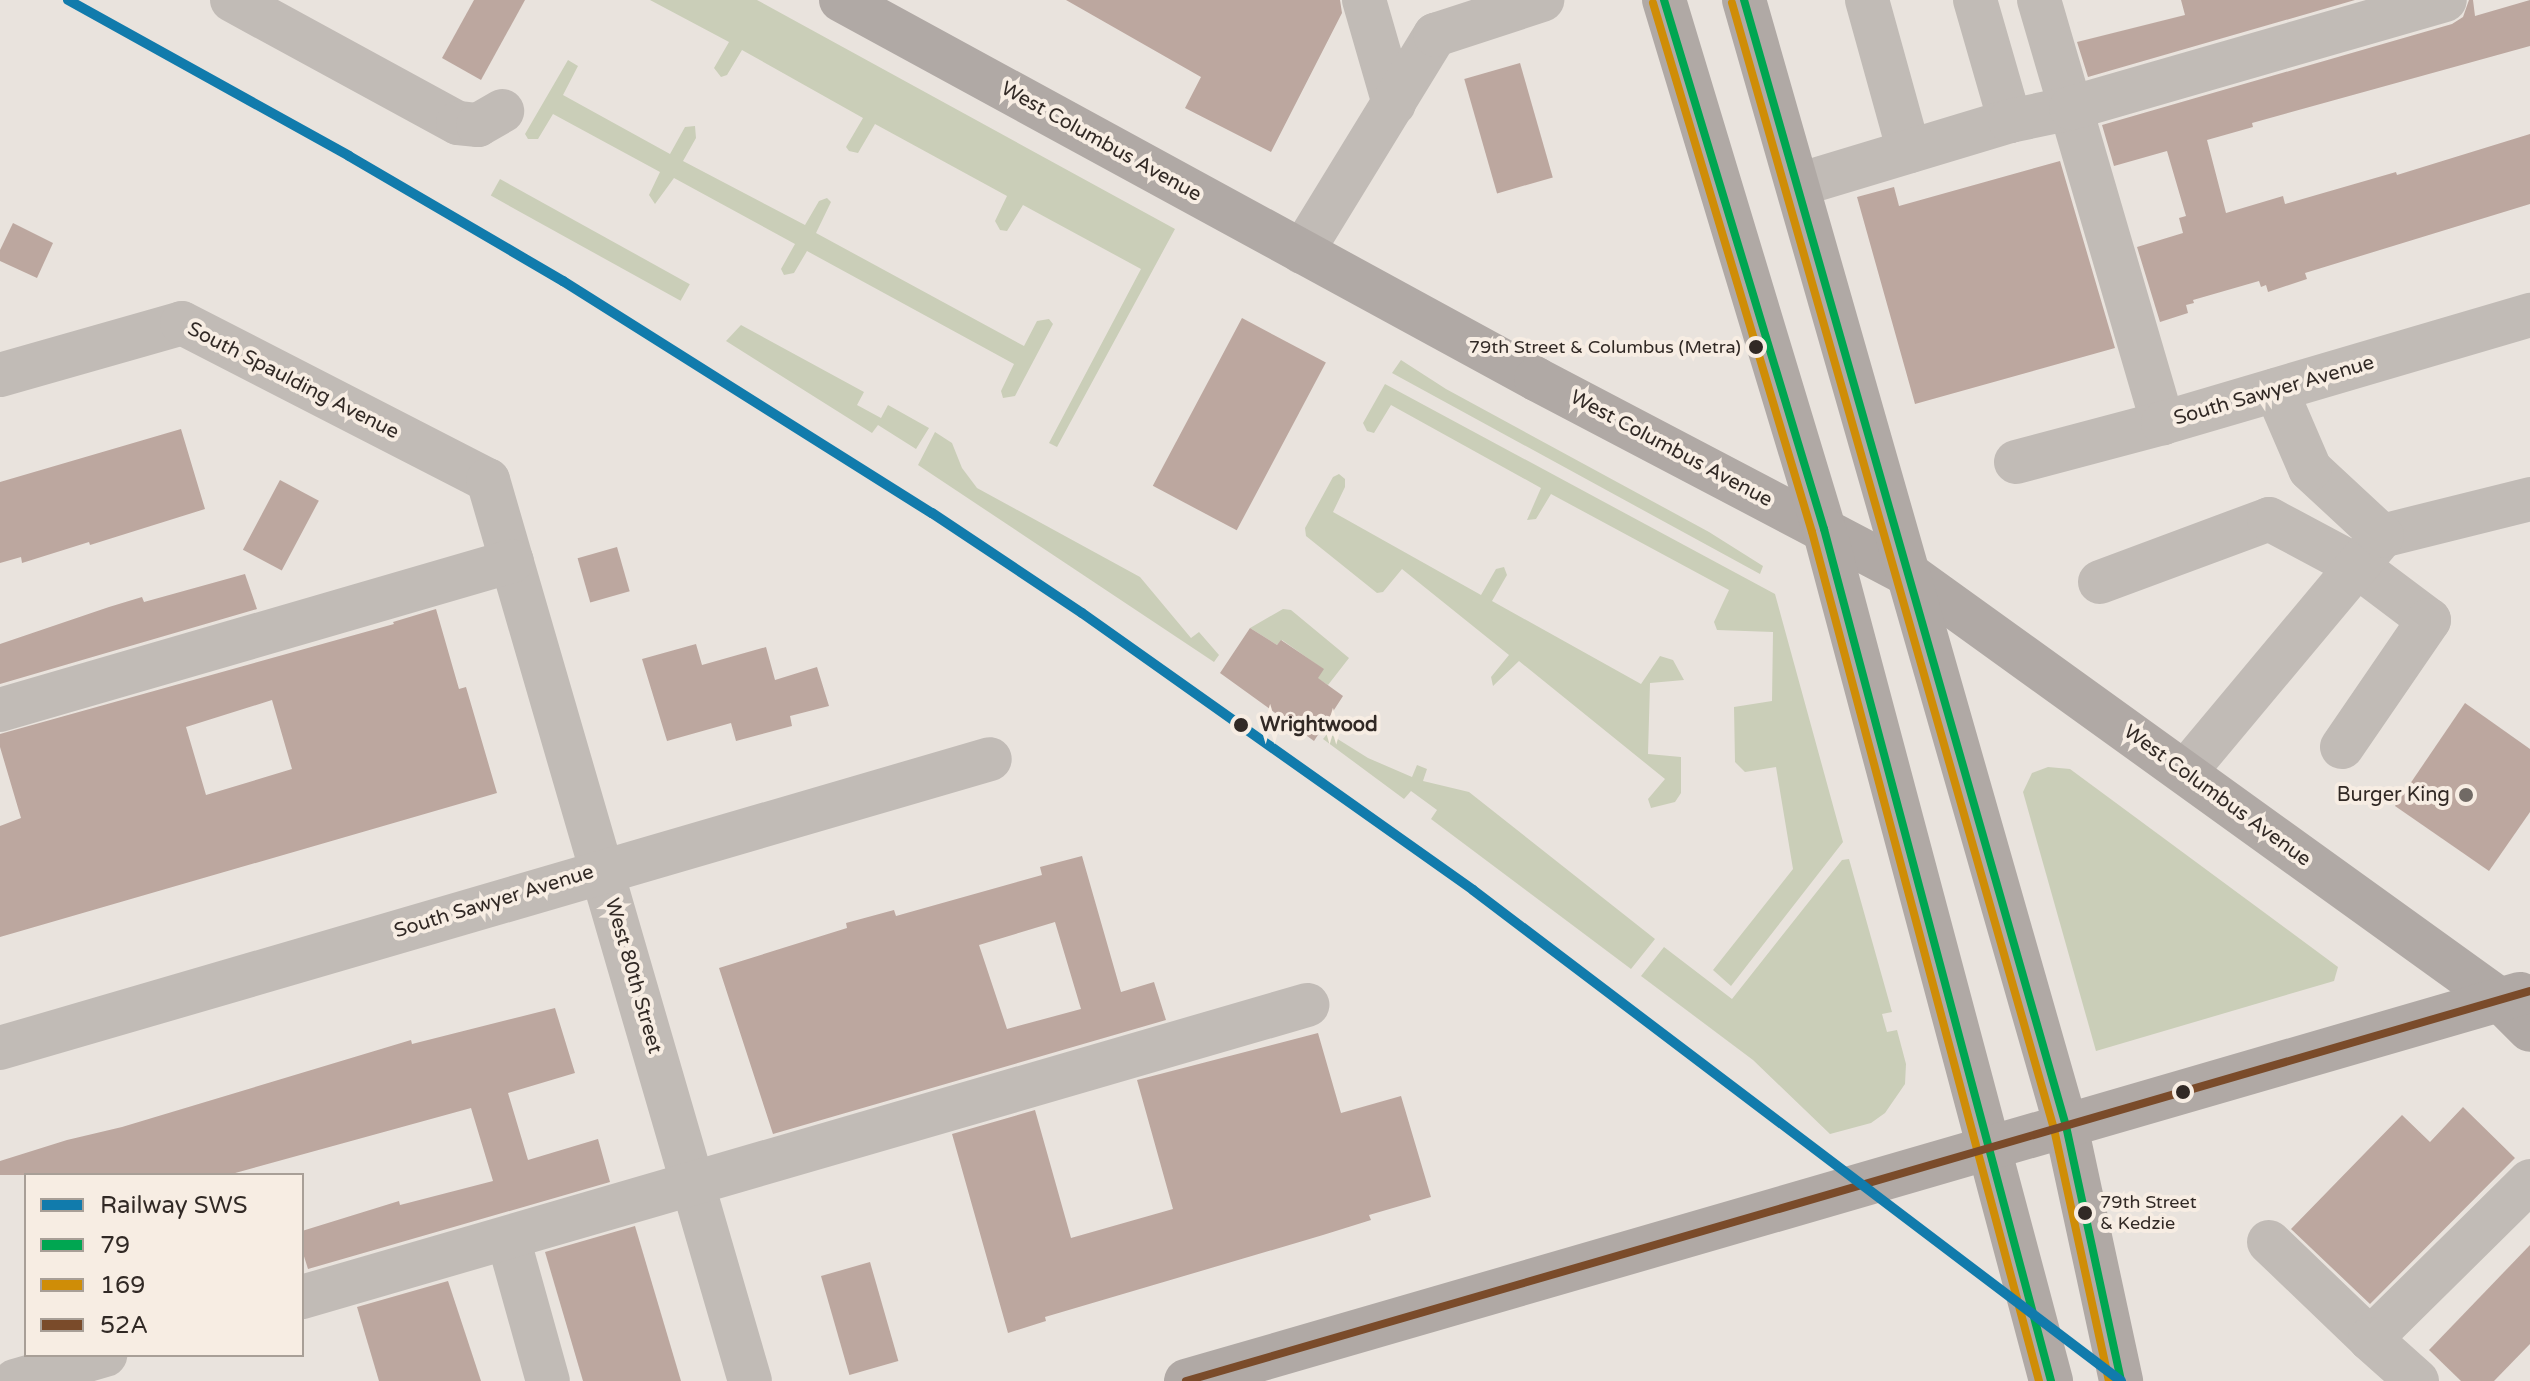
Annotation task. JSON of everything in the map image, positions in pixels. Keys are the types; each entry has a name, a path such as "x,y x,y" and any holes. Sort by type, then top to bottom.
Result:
{"main road":[{"name":"West Columbus Avenue","path":"841,0 1302,252 1910,575 2185,772 2515,996 2530,1030"},
{"path":"1664,0 1824,529 2051,1381"},
{"path":"1744,0 2066,1126 2121,1381"},
{"path":"1186,1381 2515,996"}],"street":[{"path":"232,0 458,123 478,125 502,111"},
{"path":"1364,0 1394,104"},
{"path":"1302,252 1435,35 1542,0"},
{"path":"1867,0 1909,151"},
{"path":"1975,0 2010,121"},
{"path":"2039,0 2163,423"},
{"path":"1798,185 2010,121 2071,108 2445,0"},
{"name":"South Sawyer Avenue","path":"2016,462 2163,423 2530,315"},
{"name":"South Spaulding Avenue","path":"0,375 182,323 488,480"},
{"path":"2276,390 2310,469 2369,551 2429,620 2342,747"},
{"name":"West 80th Street","path":"488,480 750,1381"},
{"path":"2185,772 2369,551 2530,499"},
{"path":"2100,582 2269,519 2369,551"},
{"path":"0,710 512,561"},
{"name":"South Sawyer Avenue","path":"0,1048 601,870 990,759"},
{"path":"304,1296 1307,1005"},
{"path":"2370,1339 2530,1181"},
{"path":"508,1238 548,1381"},
{"path":"2269,1242 2417,1381"},
{"path":"15,1381 98,1357"}],"green space":[{"path":"650,0 757,0 1175,229 1057,447 1049,443 1141,269 1023,205 1007,231 1000,230 995,221 1007,196 875,124 858,153 849,151 846,147 863,118 742,50 727,75 721,77 714,68 729,42"},
{"path":"568,60 578,66 563,95 670,154 685,127 695,126 696,138 683,161 805,225 819,201 827,198 831,202 816,233 1024,346 1037,321 1049,319 1053,324 1015,396 1003,398 1001,391 1014,364 807,251 794,273 784,275 781,269 795,244 674,178 655,204 649,195 660,172 553,114 538,139 528,139 525,134"},
{"path":"500,179 690,284 681,301 491,196"},
{"path":"741,325 864,392 857,405 881,418 888,405 929,428 916,449 878,425 872,433 726,341"},
{"path":"1401,360 1446,389 1709,532 1763,566 1760,574 1392,373"},
{"path":"1385,384 1775,594 1843,842 1731,986 1713,970 1793,869 1776,767 1745,772 1735,762 1734,707 1772,701 1773,632 1717,630 1714,622 1729,590 1551,494 1536,519 1527,520 1541,488 1391,405 1374,433 1367,431 1363,423"},
{"path":"935,432 952,443 962,468 977,488 1140,577 1191,638 1199,632 1219,655 1214,662 918,465"},
{"path":"1339,474 1345,479 1345,487 1333,512 1481,595 1496,569 1504,567 1507,575 1492,601 1641,684 1660,656 1673,660 1684,680 1650,683 1648,754 1681,757 1681,793 1675,802 1651,808 1648,799 1665,779 1519,661 1493,686 1491,677 1509,655 1402,569 1383,592 1377,593 1306,536 1305,528 1333,477"},
{"path":"1283,609 1291,610 1349,658 1328,685 1317,678 1323,669 1282,640 1277,645 1250,628"},
{"path":"1328,733 1368,758 1412,777 1417,765 1427,769 1423,781 1469,792 1655,939 1631,969 1431,819 1437,810 1411,791 1404,799 1323,739"},
{"path":"2048,767 2070,769 2338,967 2334,981 2096,1051 2023,792 2032,773"},
{"path":"1849,859 1892,1012 1882,1014 1887,1032 1897,1030 1906,1064 1905,1084 1885,1113 1871,1123 1830,1134 1753,1060 1641,976 1664,947 1732,999 1842,860"}],"building":[{"path":"474,0 525,0 481,80 442,58"},
{"path":"1066,0 1340,0 1342,13 1271,152 1185,108 1201,77"},
{"path":"2181,0 2355,0 2088,77 2077,42 2185,15"},
{"path":"2469,0 2473,0 2475,16 2530,0 2530,46 2252,123 2253,127 2207,140 2226,213 2283,196 2285,204 2396,172 2397,175 2530,134 2530,204 2305,273 2307,279 2268,292 2266,285 2261,287 2259,281 2193,300 2194,303 2186,305 2188,313 2160,322 2137,247 2183,233 2179,218 2186,216 2167,151 2114,166 2102,125 2452,24 2463,17"},
{"path":"1520,63 1553,177 1497,193 1464,79"},
{"path":"2060,161 2115,348 1915,404 1857,197 1894,187 1899,206"},
{"path":"13,223 53,243 37,278 0,261 0,250"},
{"path":"1242,318 1326,363 1237,530 1153,486"},
{"path":"181,429 205,509 22,563 21,557 0,563 0,482"},
{"path":"280,480 319,501 282,570 243,550"},
{"path":"617,547 630,591 590,603 578,558"},
{"path":"245,574 257,609 0,684 0,644 142,597 144,602"},
{"path":"436,609 459,689 466,687 497,793 0,937 0,826 21,818 0,747 0,734","holes":["272,700 292,769 206,795 186,727"]},
{"path":"1250,628 1277,645 1281,640 1324,669 1318,678 1343,696 1314,741 1220,673"},
{"path":"696,644 702,665 766,647 775,680 817,667 829,706 790,716 792,726 736,741 731,723 667,741 642,659"},
{"name":"Burger King","path":"2465,703 2530,749 2530,812 2489,871 2395,806"},
{"path":"1082,856 1121,992 1154,982 1166,1020 773,1134 719,968 847,928 846,923 894,910 896,916 1042,875 1040,867","holes":["1055,922 1081,1009 1007,1029 979,945"]},
{"path":"555,1008 575,1073 508,1093 528,1160 598,1139 610,1182 308,1269 304,1256 304,1230 399,1201 400,1205 493,1181 471,1108 235,1173 0,1175 0,1161 411,1040 412,1044"},
{"path":"1318,1033 1341,1113 1401,1096 1431,1197 1369,1215 1371,1220 1323,1235 1045,1317 1046,1321 1008,1333 952,1134 1035,1110 1071,1238 1173,1209 1137,1080"},
{"path":"2463,1107 2515,1158 2370,1304 2291,1229 2402,1115 2430,1142"},
{"path":"635,1226 681,1381 583,1381 545,1252"},
{"path":"2530,1245 2530,1344 2494,1381 2461,1381 2429,1350"},
{"path":"870,1262 898,1361 849,1375 821,1276"},
{"path":"448,1281 481,1381 379,1381 357,1307"}],"rail line":[{"name":"SWS","path":"68,0 349,156 563,281 932,513 1082,613 1473,890 2121,1381"}],"transit line":[{"name":"79","path":"1664,0 1824,529 2051,1381"},
{"name":"79","path":"1744,0 2066,1126 2121,1381"},
{"name":"169","path":"1653,3 1812,532 2039,1381"},
{"name":"169","path":"1732,3 2054,1129 2109,1381"},
{"name":"52A","path":"1186,1381 2530,991"}],"place":[{"name":"79th Street & Columbus (Metra)","path":"1756,347"},
{"name":"Wrightwood","path":"1241,725"},
{"name":"Burger King","path":"2466,795"},
{"name":"79th Street & Kedzie","path":"2085,1213"}]}
